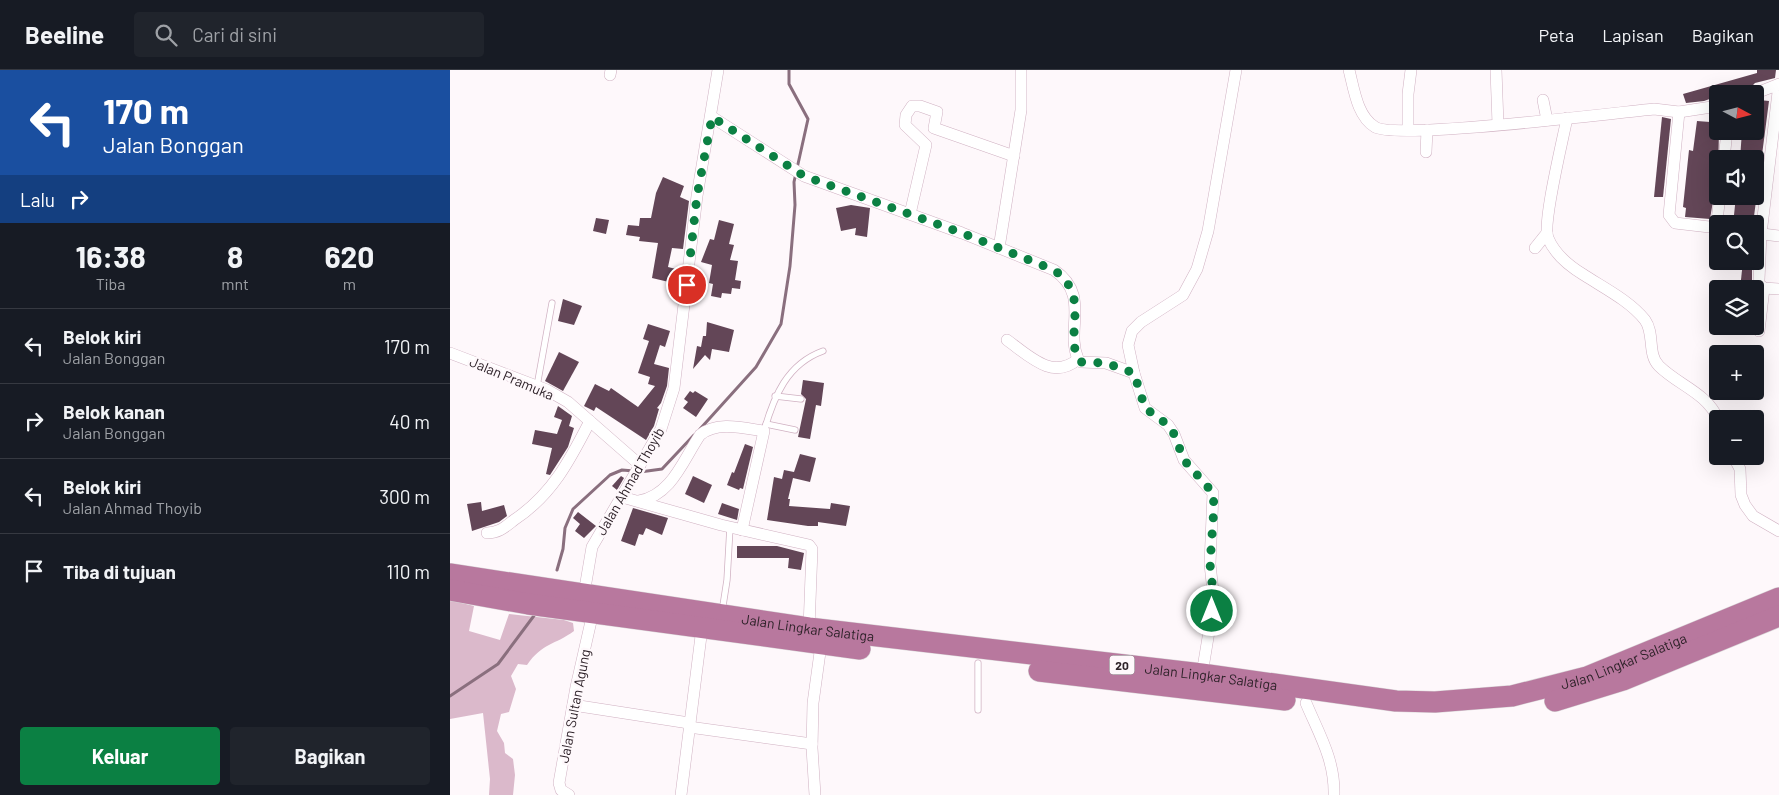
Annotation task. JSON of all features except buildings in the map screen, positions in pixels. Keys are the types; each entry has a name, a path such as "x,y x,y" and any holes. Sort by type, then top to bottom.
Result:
{"highway":[{"name":"Jalan Lingkar Salatiga","path":"450,574 591,601 702,628 815,636 1202,674 1306,703 1415,716 1479,715 1519,710 1585,693 1623,680 1779,616"},
{"name":"Jalan Lingkar Salatiga","path":"450,590 591,601 721,615 815,636 978,664 1396,701 1476,700 1512,696 1587,677 1779,598"}],"street":[{"name":"Jalan Ahmad Thoyib","path":"591,601 592,547 661,429 674,388 697,196 712,117 718,70"},
{"path":"999,248 1021,110 1021,70"},
{"path":"1202,674 1214,601 1210,564 1214,507 1213,493 1184,460 1174,434 1168,425 1145,408 1134,373 1128,345 1132,331 1141,322 1183,295 1197,269 1211,214 1236,70"},
{"path":"1349,70 1361,110 1370,124 1384,131 1427,130 1654,109 1679,112 1709,107"},
{"path":"1408,130 1408,94 1411,70"},
{"path":"1496,70 1498,124"},
{"path":"1761,215 1779,84 1764,90"},
{"path":"1543,100 1547,120"},
{"path":"910,214 926,145 934,128 937,112 916,105 909,108 905,125 926,145"},
{"path":"1679,112 1669,215 1675,223 1709,227"},
{"path":"712,117 804,176 910,214 1054,270 1069,284 1075,306 1078,359"},
{"path":"1567,118 1547,219 1547,237 1565,262 1626,302 1645,320 1649,328 1651,351 1657,365 1673,378 1693,388 1711,410"},
{"path":"934,128 1014,156"},
{"path":"1426,152 1427,130"},
{"path":"1535,248 1547,233"},
{"path":"1764,235 1779,236"},
{"path":"1764,288 1779,289"},
{"path":"1007,340 1044,366 1053,369 1066,367 1078,359"},
{"name":"Jalan Pramuka","path":"450,353 537,386 568,402 590,421 638,470"},
{"path":"1078,359 1081,362 1106,363 1134,373"},
{"path":"487,533 497,533 526,513 554,486 568,464 590,421"},
{"path":"639,501 653,497 668,486 694,443 706,430 728,426 765,428 742,530"},
{"path":"1738,465 1745,505 1753,516 1779,531"},
{"path":"622,496 730,527 806,543 812,548 815,636 812,744 816,795"},
{"name":"Jalan Sultan Agung","path":"569,795 561,790 559,783 591,601"},
{"path":"681,795 702,628"},
{"path":"1306,703 1332,765 1334,795"},
{"path":"573,705 812,744"}],"lane":[{"path":"537,386 552,303"},
{"path":"795,430 765,428 775,396 783,382 794,369 814,354 824,351"},
{"path":"775,396 801,399"},
{"path":"721,615 727,580 730,527"},
{"path":"978,664 978,710"}],"shaded area":[{"path":"450,600 474,606 469,631 500,640 509,614 564,620 573,623 574,631 543,648 527,665 518,664 511,676 516,689 509,712 501,714 497,731 504,743 505,753 513,759 515,775 513,795 489,795 490,779 483,713 450,719"}],"waterway":[{"path":"700,429 756,367 781,324 790,266 795,205 794,182 808,119 789,84 789,70"},
{"path":"640,472 662,469 694,435"},
{"path":"557,570 563,549 565,528 573,509 610,475 622,470 634,471"},
{"path":"450,696 498,664 536,613"}],"route":[{"path":"687,285 697,196 712,117 804,176 962,233 1054,270 1064,276 1069,284 1075,306 1076,355 1078,359 1081,362 1106,363 1134,373 1141,402 1149,413 1168,425 1174,434 1177,446 1184,460 1213,493 1214,507 1210,564 1214,601 1212,611"}]}
